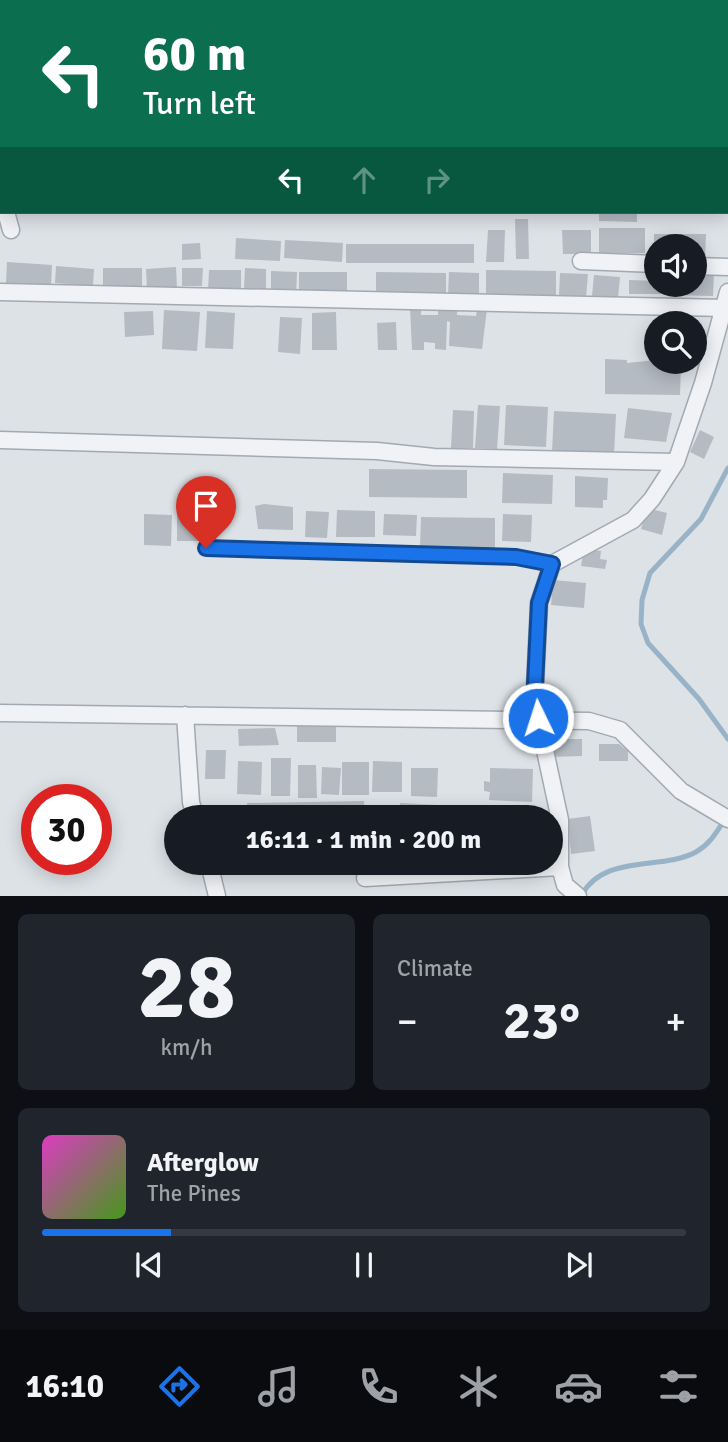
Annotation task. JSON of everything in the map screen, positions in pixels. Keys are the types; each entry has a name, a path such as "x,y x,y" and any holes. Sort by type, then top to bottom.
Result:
{"street":[{"path":"7,214 11,230"},
{"path":"581,261 644,264"},
{"path":"707,266 728,267"},
{"path":"0,292 727,300 676,462 652,499 633,520 552,564 539,603 535,685 553,805"},
{"path":"0,440 377,451 434,457 676,462"},
{"path":"0,713 538,718 589,721 621,730 681,791 728,819"},
{"path":"185,715 192,805"},
{"path":"563,874 571,891"},
{"path":"212,875 217,896"},
{"path":"365,878 418,875"}],"lane":[{"path":"206,548 516,557 552,564"}],"building":[{"path":"599,214 637,214 637,222 599,221"},
{"path":"515,219 528,219 529,259 516,259"},
{"path":"599,228 645,228 644,253 599,254"},
{"path":"488,230 505,230 504,262 486,262"},
{"path":"562,230 591,230 591,254 563,254"},
{"path":"236,238 281,241 280,261 235,259"},
{"path":"285,240 343,243 342,262 284,258"},
{"path":"200,243 201,259 182,260 182,244"},
{"path":"346,244 474,244 474,263 346,263"},
{"path":"7,262 52,265 51,286 6,283"},
{"path":"56,266 94,269 93,286 55,283"},
{"path":"176,267 177,288 147,290 146,269"},
{"path":"103,268 142,268 142,289 103,290"},
{"path":"182,268 203,268 202,286 182,286"},
{"path":"245,268 266,269 266,289 244,289"},
{"path":"209,270 241,270 241,291 208,291"},
{"path":"486,270 556,271 556,296 486,295"},
{"path":"271,271 297,272 296,297 271,296"},
{"path":"299,272 347,272 347,294 299,293"},
{"path":"376,272 446,273 446,296 376,295"},
{"path":"449,272 479,273 479,296 448,296"},
{"path":"560,273 588,274 586,298 559,296"},
{"path":"707,273 714,273 713,296 707,296"},
{"path":"594,275 620,277 618,298 592,296"},
{"path":"629,280 644,281 644,294 629,294"},
{"path":"410,307 421,307 421,315 438,315 438,307 457,310 457,315 476,316 477,309 487,309 482,349 449,346 450,322 447,321 446,350 435,349 435,343 424,342 424,350 412,350"},
{"path":"164,310 200,312 197,351 162,349"},
{"path":"153,311 154,335 125,337 124,312"},
{"path":"207,311 235,313 233,349 205,348"},
{"path":"336,312 337,350 312,350 312,313"},
{"path":"280,317 302,318 300,354 278,352"},
{"path":"396,322 397,350 378,350 377,323"},
{"path":"605,359 627,360 627,363 644,361 644,374 681,374 680,395 605,394"},
{"path":"478,405 500,406 497,449 475,448"},
{"path":"506,405 548,407 546,447 504,445"},
{"path":"628,408 672,413 666,442 624,438"},
{"path":"453,410 474,411 473,448 451,448"},
{"path":"554,411 616,414 614,455 552,452"},
{"path":"700,430 714,437 704,459 690,452"},
{"path":"369,469 467,470 467,498 369,497"},
{"path":"503,473 553,475 552,504 502,503"},
{"path":"575,476 608,478 607,500 603,500 603,508 575,507"},
{"path":"264,504 293,507 293,530 258,529 255,506"},
{"path":"647,508 667,513 662,535 641,529"},
{"path":"337,510 375,511 375,537 336,537"},
{"path":"306,511 329,512 327,538 305,537"},
{"path":"144,514 172,515 171,546 144,545"},
{"path":"177,514 201,515 201,541 177,541"},
{"path":"384,514 417,515 416,536 383,535"},
{"path":"503,514 532,515 531,542 502,541"},
{"path":"421,517 495,518 495,551 420,548"},
{"path":"584,549 601,551 600,559 607,560 605,569 581,566"},
{"path":"553,580 586,583 584,608 551,605"},
{"path":"297,725 336,725 336,742 297,742"},
{"path":"275,728 279,745 239,746 238,729"},
{"path":"551,739 582,739 582,756 551,757"},
{"path":"599,744 619,744 628,751 628,761 599,761"},
{"path":"206,750 226,750 225,779 205,779"},
{"path":"271,758 291,758 290,796 271,796"},
{"path":"238,761 262,762 261,795 237,794"},
{"path":"373,761 402,762 402,792 372,792"},
{"path":"342,762 369,762 369,795 342,795"},
{"path":"298,765 316,765 317,798 298,798"},
{"path":"322,767 341,768 339,795 321,794"},
{"path":"411,768 438,768 437,797 411,796"},
{"path":"490,768 533,769 532,802 489,800 490,792 484,791 484,781 490,782"},
{"path":"364,801 364,805 247,805"},
{"path":"400,803 437,805 400,805"},
{"path":"590,816 595,851 571,854 568,819"}],"waterway":[{"path":"728,468 701,519 650,573 642,600 641,624 648,643 699,699 728,739"},
{"path":"581,896 591,883 618,868 682,858 696,852 709,842 725,819"}],"route":[{"path":"206,548 516,557 552,564 539,603 535,685 538,718"}]}
